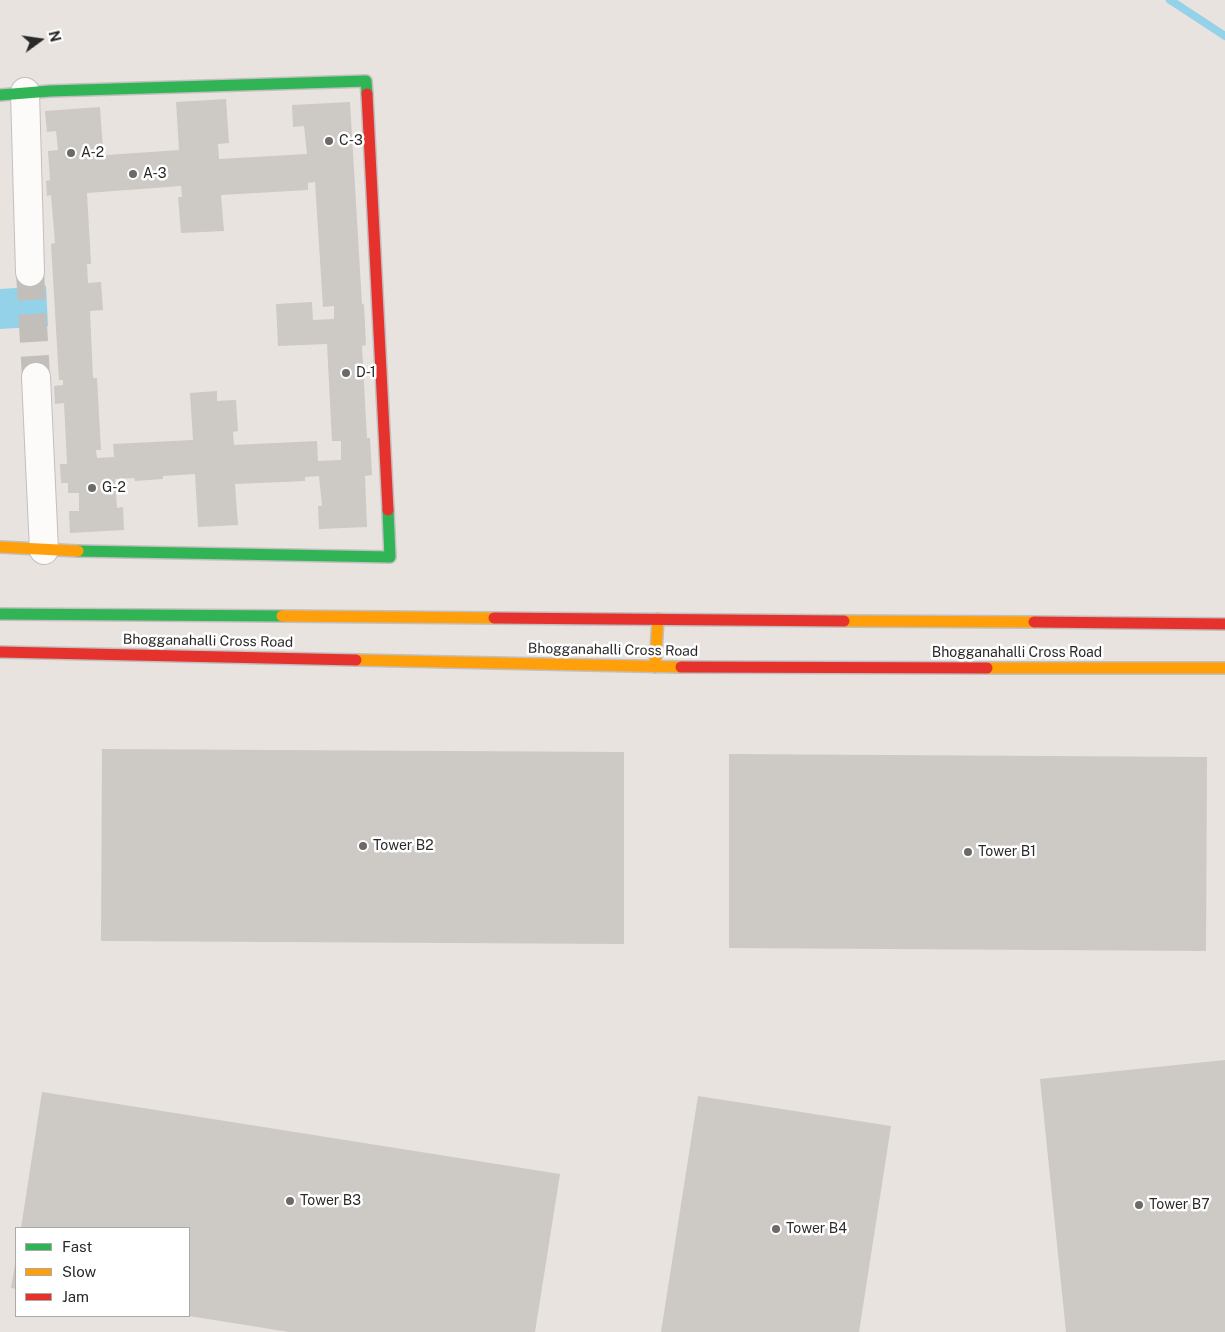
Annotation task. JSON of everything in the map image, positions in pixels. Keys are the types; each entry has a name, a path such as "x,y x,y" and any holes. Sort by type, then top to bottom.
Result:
{"street":[{"path":"0,548 390,557 366,81 13,94 30,272"},
{"path":"36,377 44,550"},
{"name":"Bhogganahalli Cross Road","path":"0,614 1225,624"},
{"path":"655,667 658,619"},
{"name":"Bhogganahalli Cross Road","path":"0,652 655,667 1225,668"}],"water":[{"path":"46,286 48,326 0,329 0,289"}],"building":[{"path":"226,99 229,143 218,144 219,159 307,154 304,126 293,127 292,105 350,102 362,304 364,304 366,345 362,346 367,438 370,438 372,475 365,476 367,527 319,529 318,506 322,506 319,476 305,477 305,481 235,484 238,525 198,527 195,474 163,476 163,479 135,481 134,478 115,479 117,508 123,507 124,530 70,533 69,511 79,511 79,493 68,493 68,483 61,483 60,464 67,464 64,403 55,404 54,386 63,385 63,380 59,380 51,244 55,243 51,195 47,196 46,181 50,180 48,151 58,150 56,131 47,132 45,111 100,107 103,150 93,151 93,156 179,150 176,102","holes":["315,182 323,307 334,306 334,319 313,320 312,302 276,304 278,346 327,344 332,441 341,441 341,460 318,461 317,441 234,445 233,432 238,431 236,400 217,401 217,391 190,393 193,440 113,444 114,457 97,458 96,450 101,450 97,378 93,378 90,311 103,310 101,282 88,283 87,264 91,264 87,193 181,186 182,197 178,197 181,233 224,231 221,195 308,190 308,183"]},
{"name":"Tower B2","path":"102,749 624,752 624,944 101,941"},
{"name":"Tower B1","path":"729,754 1207,757 1206,951 729,948"},
{"name":"Tower B7","path":"1225,1060 1225,1332 1066,1332 1040,1079"},
{"name":"Tower B3","path":"42,1092 560,1174 535,1332 289,1332 190,1316 190,1227 21,1227"},
{"name":"Tower B4","path":"698,1096 891,1126 859,1332 661,1332"},
{"path":"15,1264 15,1289 11,1288"}],"waterway":[{"path":"1170,0 1225,36"}],"tunnel":[{"path":"30,272 36,377"}],"traffic: fast":[{"path":"0,95 50,91 366,81 367,94"},
{"path":"78,551 390,557 388,510"},
{"path":"0,614 282,616"}],"traffic: slow":[{"path":"0,547 78,551"},
{"path":"282,616 494,618"},
{"path":"655,667 658,619"},
{"path":"844,621 1034,622"},
{"path":"356,660 681,667"},
{"path":"987,668 1225,668"}],"traffic: jam":[{"path":"367,94 388,510"},
{"path":"494,618 844,621"},
{"path":"1034,622 1225,624"},
{"path":"0,652 356,660"},
{"path":"681,667 987,668"}],"place":[{"name":"C-3","path":"329,141"},
{"name":"A-2","path":"71,153"},
{"name":"A-3","path":"133,174"},
{"name":"D-1","path":"346,373"},
{"name":"G-2","path":"92,488"},
{"name":"Tower B2","path":"363,846"},
{"name":"Tower B1","path":"968,852"},
{"name":"Tower B3","path":"290,1201"},
{"name":"Tower B7","path":"1139,1205"},
{"name":"Tower B4","path":"776,1229"}]}
